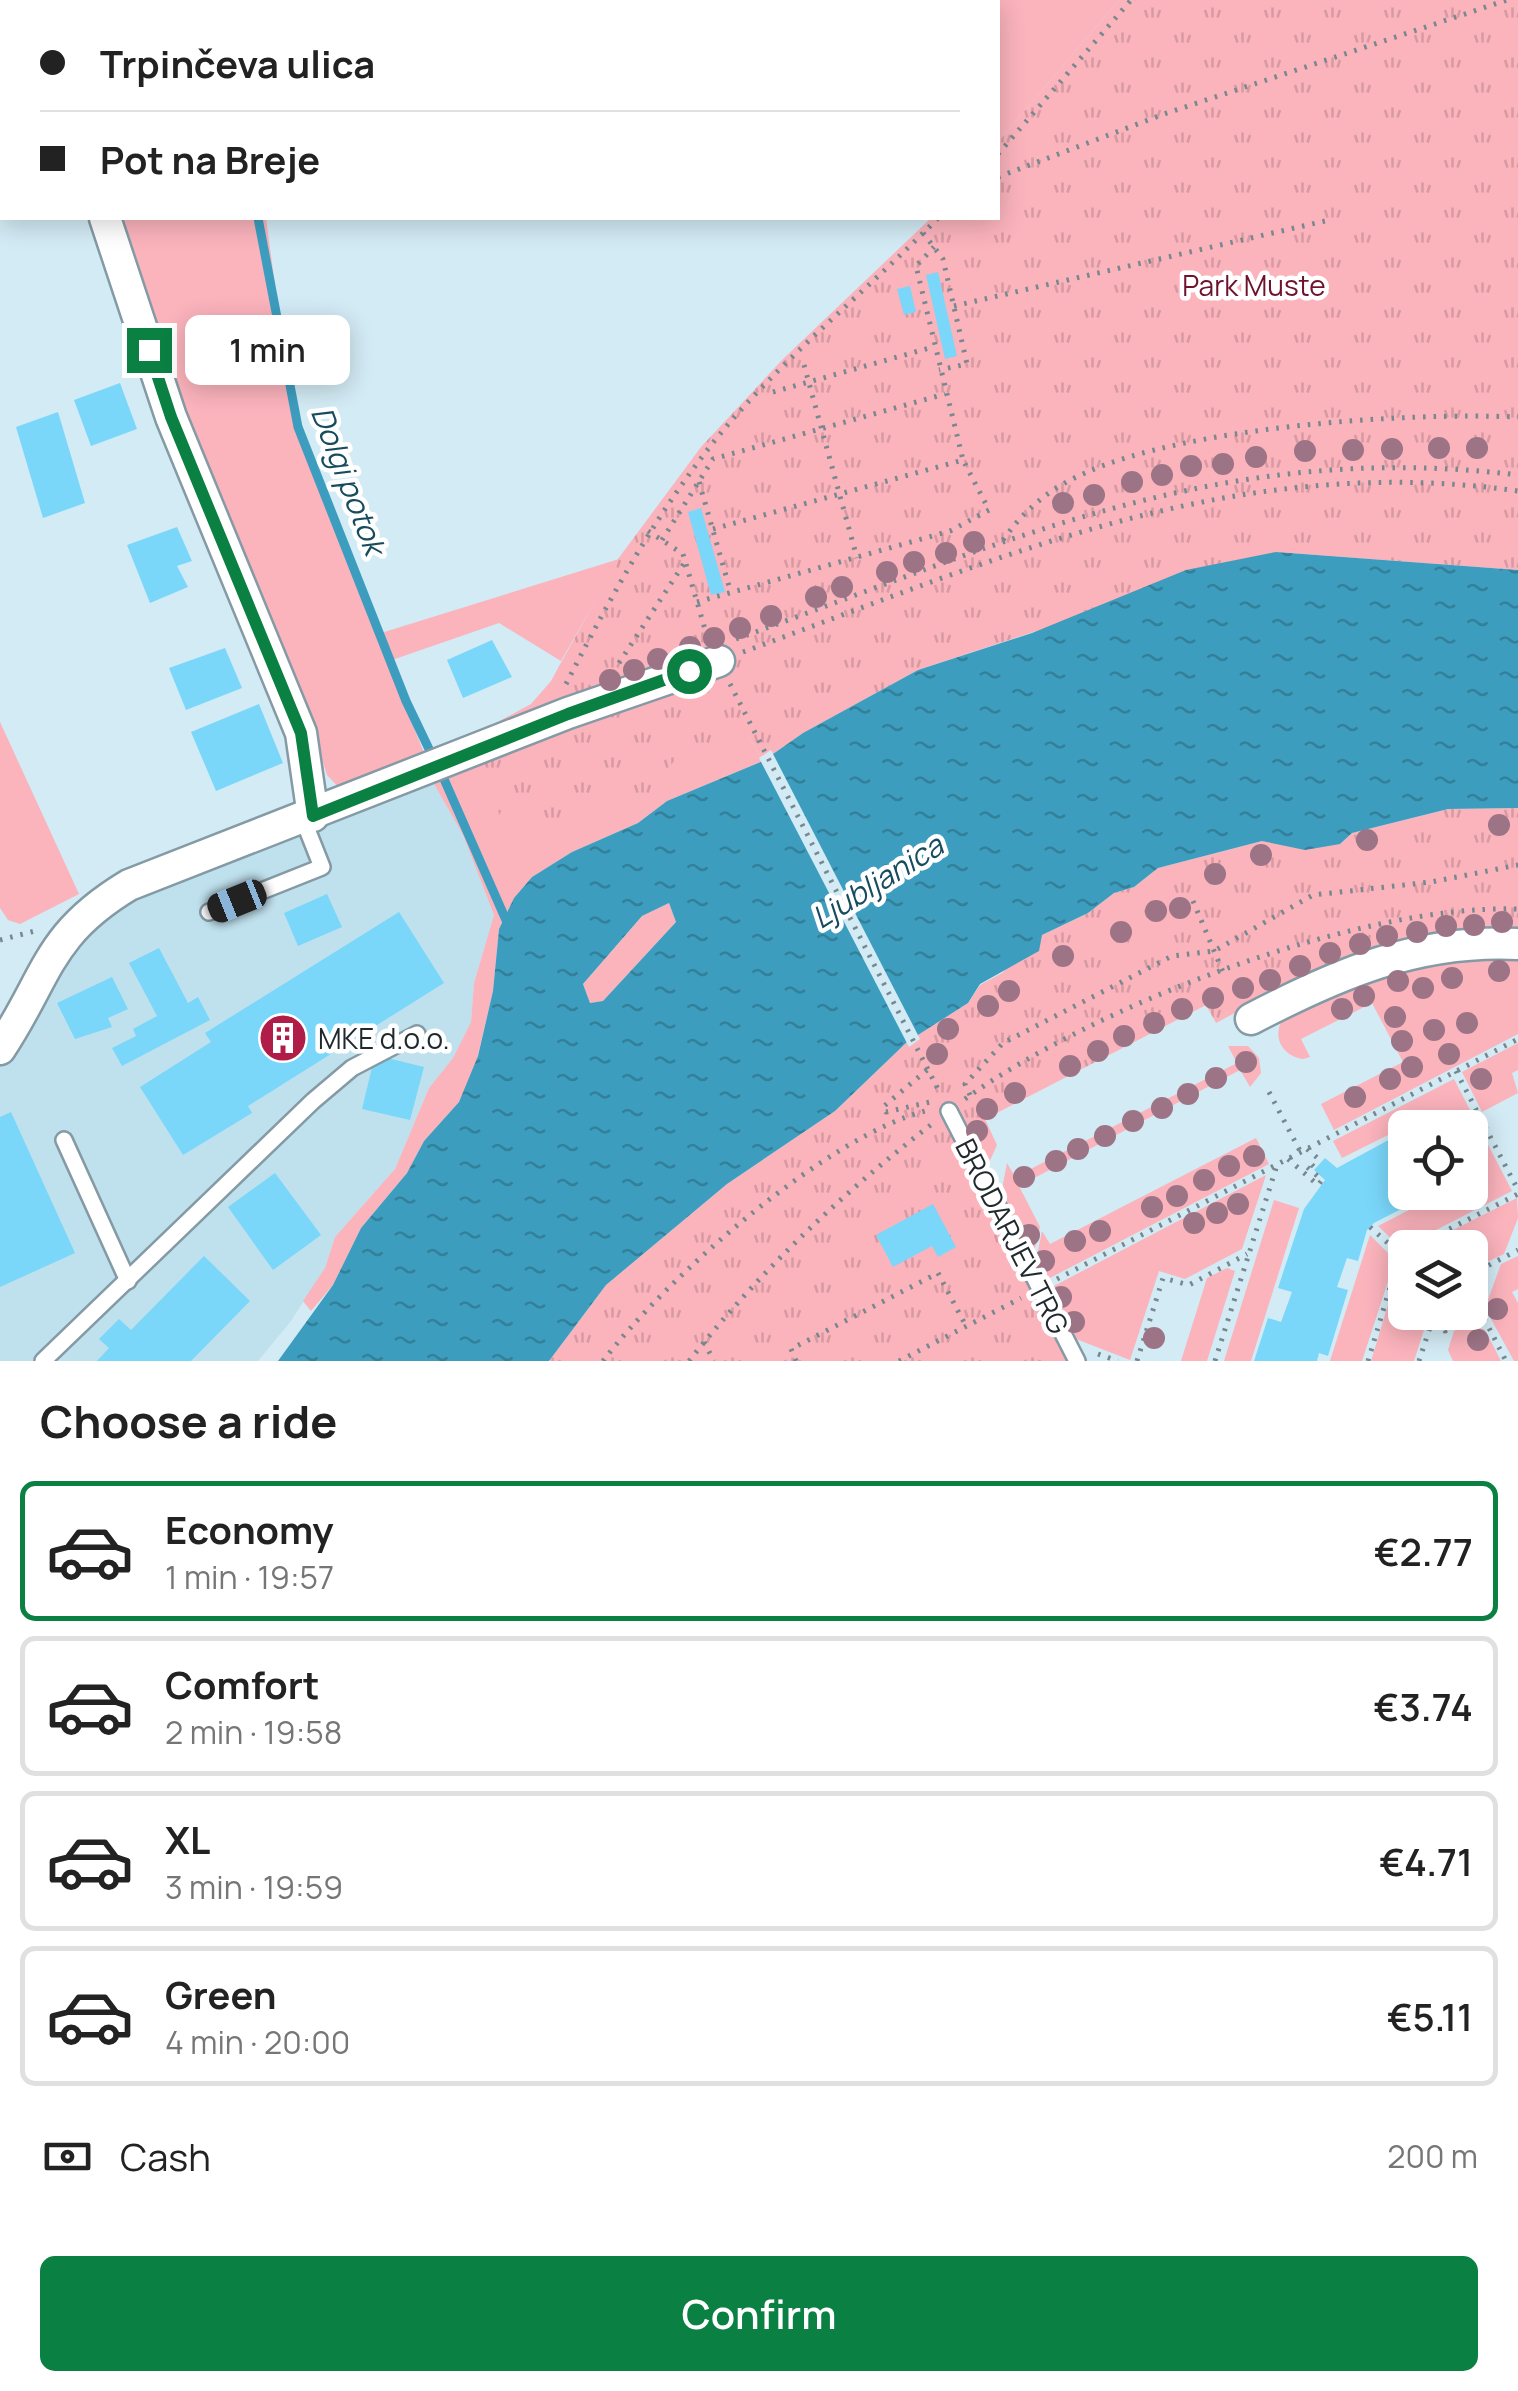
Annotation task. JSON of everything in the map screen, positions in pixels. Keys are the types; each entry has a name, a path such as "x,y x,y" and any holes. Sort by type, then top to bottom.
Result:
{"street":[{"path":"106,220 171,417 301,733 308,817"},
{"path":"0,1049 62,938 94,906 129,885 725,653"},
{"path":"1251,1019 1336,976 1392,956 1450,945 1518,944"}],"lane":[{"path":"209,912 322,867 308,817"},
{"path":"42,1361 313,1101 352,1068 417,1034"},
{"name":"BRODARJEV TRG","path":"941,1110 1077,1361"},
{"path":"64,1140 128,1282"}],"path":[{"path":"1000,152 1131,0"},
{"path":"1000,176 1164,114 1507,0"},
{"path":"563,689 648,531 714,441 794,356 936,220"},
{"path":"954,306 1325,221"},
{"path":"923,232 942,258 967,364 939,370"},
{"path":"697,602 950,532 989,510 962,460 916,266 934,246"},
{"path":"772,392 934,347"},
{"path":"804,365 857,558"},
{"path":"662,540 714,459 945,394"},
{"path":"1002,542 1021,514 1055,488 1118,460 1270,431 1413,419 1518,418"},
{"path":"713,529 962,460"},
{"path":"742,637 1002,542 1136,500 1271,474 1364,466 1518,475"},
{"path":"725,653 1008,555 1190,501 1373,480 1518,491"},
{"path":"699,482 731,593"},
{"path":"648,531 683,554 697,602 725,653 753,731 928,1068 943,1099 886,1112 883,1106 928,1068"},
{"path":"619,663 685,562"},
{"path":"970,1095 965,1084 1003,1043 1172,956 1214,952 1313,895 1431,882 1518,865"},
{"path":"1193,901 1223,972"},
{"path":"603,1361 693,1263 790,1187 856,1142 941,1110 1066,1040 1223,972 1336,933 1428,915 1518,909"},
{"path":"899,1361 1518,1040"},
{"path":"1447,1230 1518,1192 1456,1071"},
{"path":"1269,1092 1303,1151 1318,1164 1310,1163 1307,1167 1322,1180 1318,1185 1288,1160"},
{"path":"689,1361 790,1245 941,1110"},
{"path":"1215,1361 1277,1165"},
{"path":"1370,1227 1388,1241"},
{"path":"1488,1265 1518,1250"},
{"path":"1137,1361 1163,1278 1189,1285 1249,1252"},
{"path":"796,1361 790,1349 938,1273 966,1326"},
{"path":"1368,1361 1388,1299"},
{"path":"1488,1326 1506,1361"},
{"path":"1420,1361 1429,1330"},
{"path":"704,1342 714,1361"}],"shaded area":[{"path":"430,777 463,835 494,915 474,983 471,1022 453,1058 429,1088 395,1169 335,1237 325,1268 291,1321 258,1361 0,1361 0,1066 15,1051 66,954 114,906"}],"green space":[{"path":"1000,0 1119,0 1000,140"},
{"name":"Park Muste","path":"1119,0 1518,0 1518,570 1276,552 918,670 803,733 763,761 747,734 719,750 680,756 650,796 626,809 611,805 598,808 562,830 546,834 503,823 468,738 531,704 551,681 618,559 701,447 783,359 929,220 1000,220 1000,140"},
{"path":"120,220 266,220 289,389 376,635 427,760 340,789 327,775 296,679 164,361"},
{"path":"619,559 561,661 499,623 392,660 381,633"},
{"path":"612,706 747,734 763,761 667,801 638,823 572,852 532,877 514,898 499,929 493,991 474,1072 459,1102 424,1141 407,1173 361,1228 333,1285 311,1311 303,1301 325,1268 335,1237 395,1169 429,1088 453,1058 471,1022 474,983 494,915 463,835 430,777"},
{"path":"0,722 79,894 20,924 8,920 0,908"},
{"path":"1518,808 1518,931 1431,937 1360,954 1216,1023 1206,1005 985,1119 997,1145 987,1167 1087,1361 549,1361 606,1285 727,1184 835,1111 907,1042 968,1003 980,985 1002,973 1042,935 1088,913 1114,893 1134,887 1158,868 1262,841 1340,844 1352,833 1448,809"},
{"path":"669,903 676,922 603,1001 590,1003 583,984 642,916"},
{"path":"1469,958 1518,958 1518,1034 1334,1130 1321,1104 1403,1062 1372,1003 1301,1039 1310,1057 1303,1059 1290,1054 1279,1041 1281,1022 1368,978"},
{"path":"1518,1043 1518,1070 1512,1073 1518,1093 1486,1110 1481,1110 1462,1072"},
{"path":"1228,1046 1248,1046 1259,1058 1261,1073 1250,1087 1240,1070 1019,1186 1040,1227 1033,1256 1001,1194 1007,1163 1015,1177 1237,1063"},
{"path":"1454,1079 1470,1110 1394,1110"},
{"path":"1388,1113 1388,1135 1342,1158 1333,1141"},
{"path":"1256,1138 1269,1164 1046,1280 1036,1261 1042,1231 1050,1244"},
{"path":"1488,1145 1512,1191 1488,1203"},
{"path":"1266,1175 1242,1249 1185,1279 1159,1271 1130,1360 1076,1339 1050,1288"},
{"path":"1517,1198 1518,1218 1504,1254 1488,1262 1488,1230 1453,1230"},
{"path":"1274,1200 1299,1208 1251,1361 1224,1361"},
{"path":"1409,1210 1475,1210 1436,1230 1388,1230 1388,1236 1378,1226"},
{"path":"1370,1235 1388,1253 1388,1281 1362,1361 1330,1361"},
{"path":"1518,1256 1518,1289 1512,1292 1518,1303 1518,1361 1514,1361 1488,1313 1488,1300 1501,1264"},
{"path":"1227,1268 1235,1271 1207,1361 1181,1361 1207,1278"},
{"path":"1388,1305 1388,1330 1424,1330 1414,1361 1371,1361"},
{"path":"1485,1330 1501,1361 1453,1361 1448,1350 1454,1331"}],"water":[{"name":"Ljubljanica","path":"1276,552 1518,570 1518,808 1448,809 1352,833 1340,844 1305,850 1262,841 1158,868 1134,887 1114,893 1088,913 1042,935 1039,951 980,984 968,1003 907,1042 835,1111 727,1184 606,1285 549,1361 278,1361 333,1285 361,1228 407,1173 424,1141 459,1102 478,1056 493,991 499,929 514,898 532,877 572,852 638,823 667,801 763,761 803,733 918,670 1032,633 1186,570","holes":["669,903 676,922 603,1001 590,1003 583,984 642,916"]}],"pier":[{"path":"771,750 920,1039 909,1047 759,758"}],"building":[{"path":"938,272 957,356 945,359 926,275"},
{"path":"910,286 916,312 904,315 897,289"},
{"path":"120,383 137,429 91,446 74,400"},
{"path":"58,412 85,503 43,518 16,427"},
{"path":"701,508 725,592 711,595 688,512"},
{"path":"177,527 192,561 177,566 188,587 150,603 127,545"},
{"path":"492,640 512,677 463,698 447,660"},
{"path":"225,648 242,688 186,710 169,668"},
{"path":"259,704 283,763 216,791 191,732"},
{"path":"327,894 342,927 298,946 284,913"},
{"name":"MKE d.o.o.","path":"399,912 444,983 248,1106 252,1113 183,1155 140,1087 211,1042 205,1033"},
{"path":"159,948 188,1003 198,997 210,1020 122,1066 112,1048 136,1036 133,1029 157,1016 129,963"},
{"path":"112,977 128,1009 108,1018 112,1027 75,1039 57,1003"},
{"path":"375,1055 424,1067 410,1120 362,1109"},
{"path":"11,1112 75,1253 0,1287 0,1117"},
{"path":"1388,1140 1388,1210 1399,1210 1367,1230 1358,1261 1347,1258 1337,1287 1348,1290 1328,1356 1319,1353 1317,1361 1254,1361 1268,1318 1281,1322 1292,1292 1278,1288 1304,1209 1325,1180 1314,1170 1325,1158 1337,1168"},
{"path":"275,1173 321,1235 273,1270 228,1207"},
{"path":"933,1204 956,1247 938,1257 932,1246 893,1267 876,1235"},
{"path":"204,1256 250,1301 191,1361 97,1361 109,1348 99,1339 119,1319 131,1330"}],"waterway":[{"name":"Dolgi potok","path":"258,220 298,427 406,701 429,749"},
{"name":"Dolgi potok","path":"444,779 509,927"}],"place":[{"name":"MKE d.o.o.","path":"283,1038"}],"route":[{"path":"149,350 171,417 301,733 313,816 568,714 689,671"}]}
